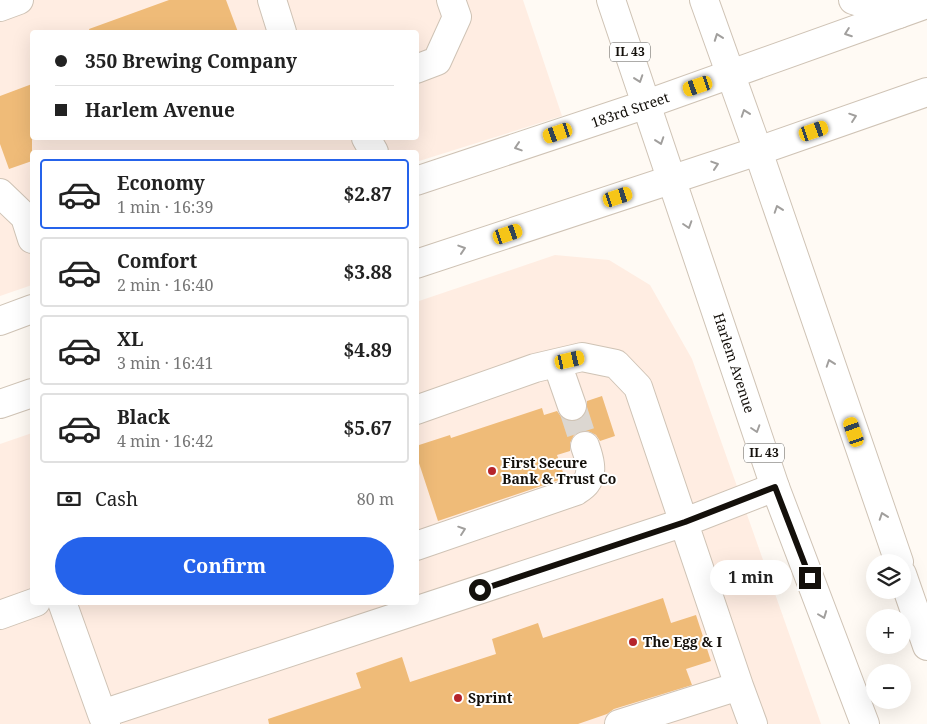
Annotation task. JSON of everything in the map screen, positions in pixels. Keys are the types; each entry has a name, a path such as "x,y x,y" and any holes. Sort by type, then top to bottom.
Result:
{"main road":[{"path":"0,7 19,0"},
{"path":"272,0 281,30"},
{"path":"419,68 437,61 457,17 451,0"},
{"name":"Harlem Avenue","path":"611,0 775,487 864,724"},
{"path":"704,0 758,151 896,554"},
{"path":"853,0 899,14"},
{"name":"183rd Street","path":"419,180 731,75 927,4"},
{"path":"419,263 758,151 927,92"},
{"path":"0,193 25,217 30,233"},
{"path":"0,320 30,310"},
{"path":"419,409 535,368 582,357 616,364 638,387 753,724"},
{"path":"557,363 572,406"},
{"path":"0,404 30,395"},
{"path":"419,545 576,491 587,483 590,470 590,462 585,446"},
{"path":"419,603 685,522 775,487"},
{"path":"911,599 927,646"},
{"path":"0,614 30,604"},
{"path":"63,605 104,719 404,608"},
{"path":"619,724 739,686"}],"shaded area":[{"path":"0,0 523,0 562,116 419,161 419,150 30,150 30,286 0,296"},
{"path":"555,255 609,260 650,285 692,359 821,724 0,724 0,444 30,434 30,605 419,605 419,301"}],"building":[{"path":"169,0 226,0 237,30 89,30"},
{"path":"30,85 30,140 32,140 32,150 30,150 30,162 9,169 0,144 0,96"},
{"name":"First Secure Bank & Trust Co","path":"602,396 615,436 600,441 596,435 588,431 580,431 574,435 570,443 570,451 557,455 565,478 438,521 419,463 419,445 450,435 451,438 542,408 544,415 557,411 562,418 569,421 577,421 584,416 587,409 587,401"},
{"path":"663,598 671,623 696,615 711,661 686,669 692,685 614,709 607,714 578,724 269,724 268,719 361,688 356,673 402,657 410,682 496,654 492,639 538,623 543,638"}],"tunnel":[{"path":"572,406 585,446"}],"place":[{"name":"First Secure Bank & Trust Co","path":"492,471"},
{"name":"The Egg & I","path":"633,642"},
{"name":"Sprint","path":"458,698"}],"route":[{"path":"480,590 685,522 775,487 810,578"}]}
